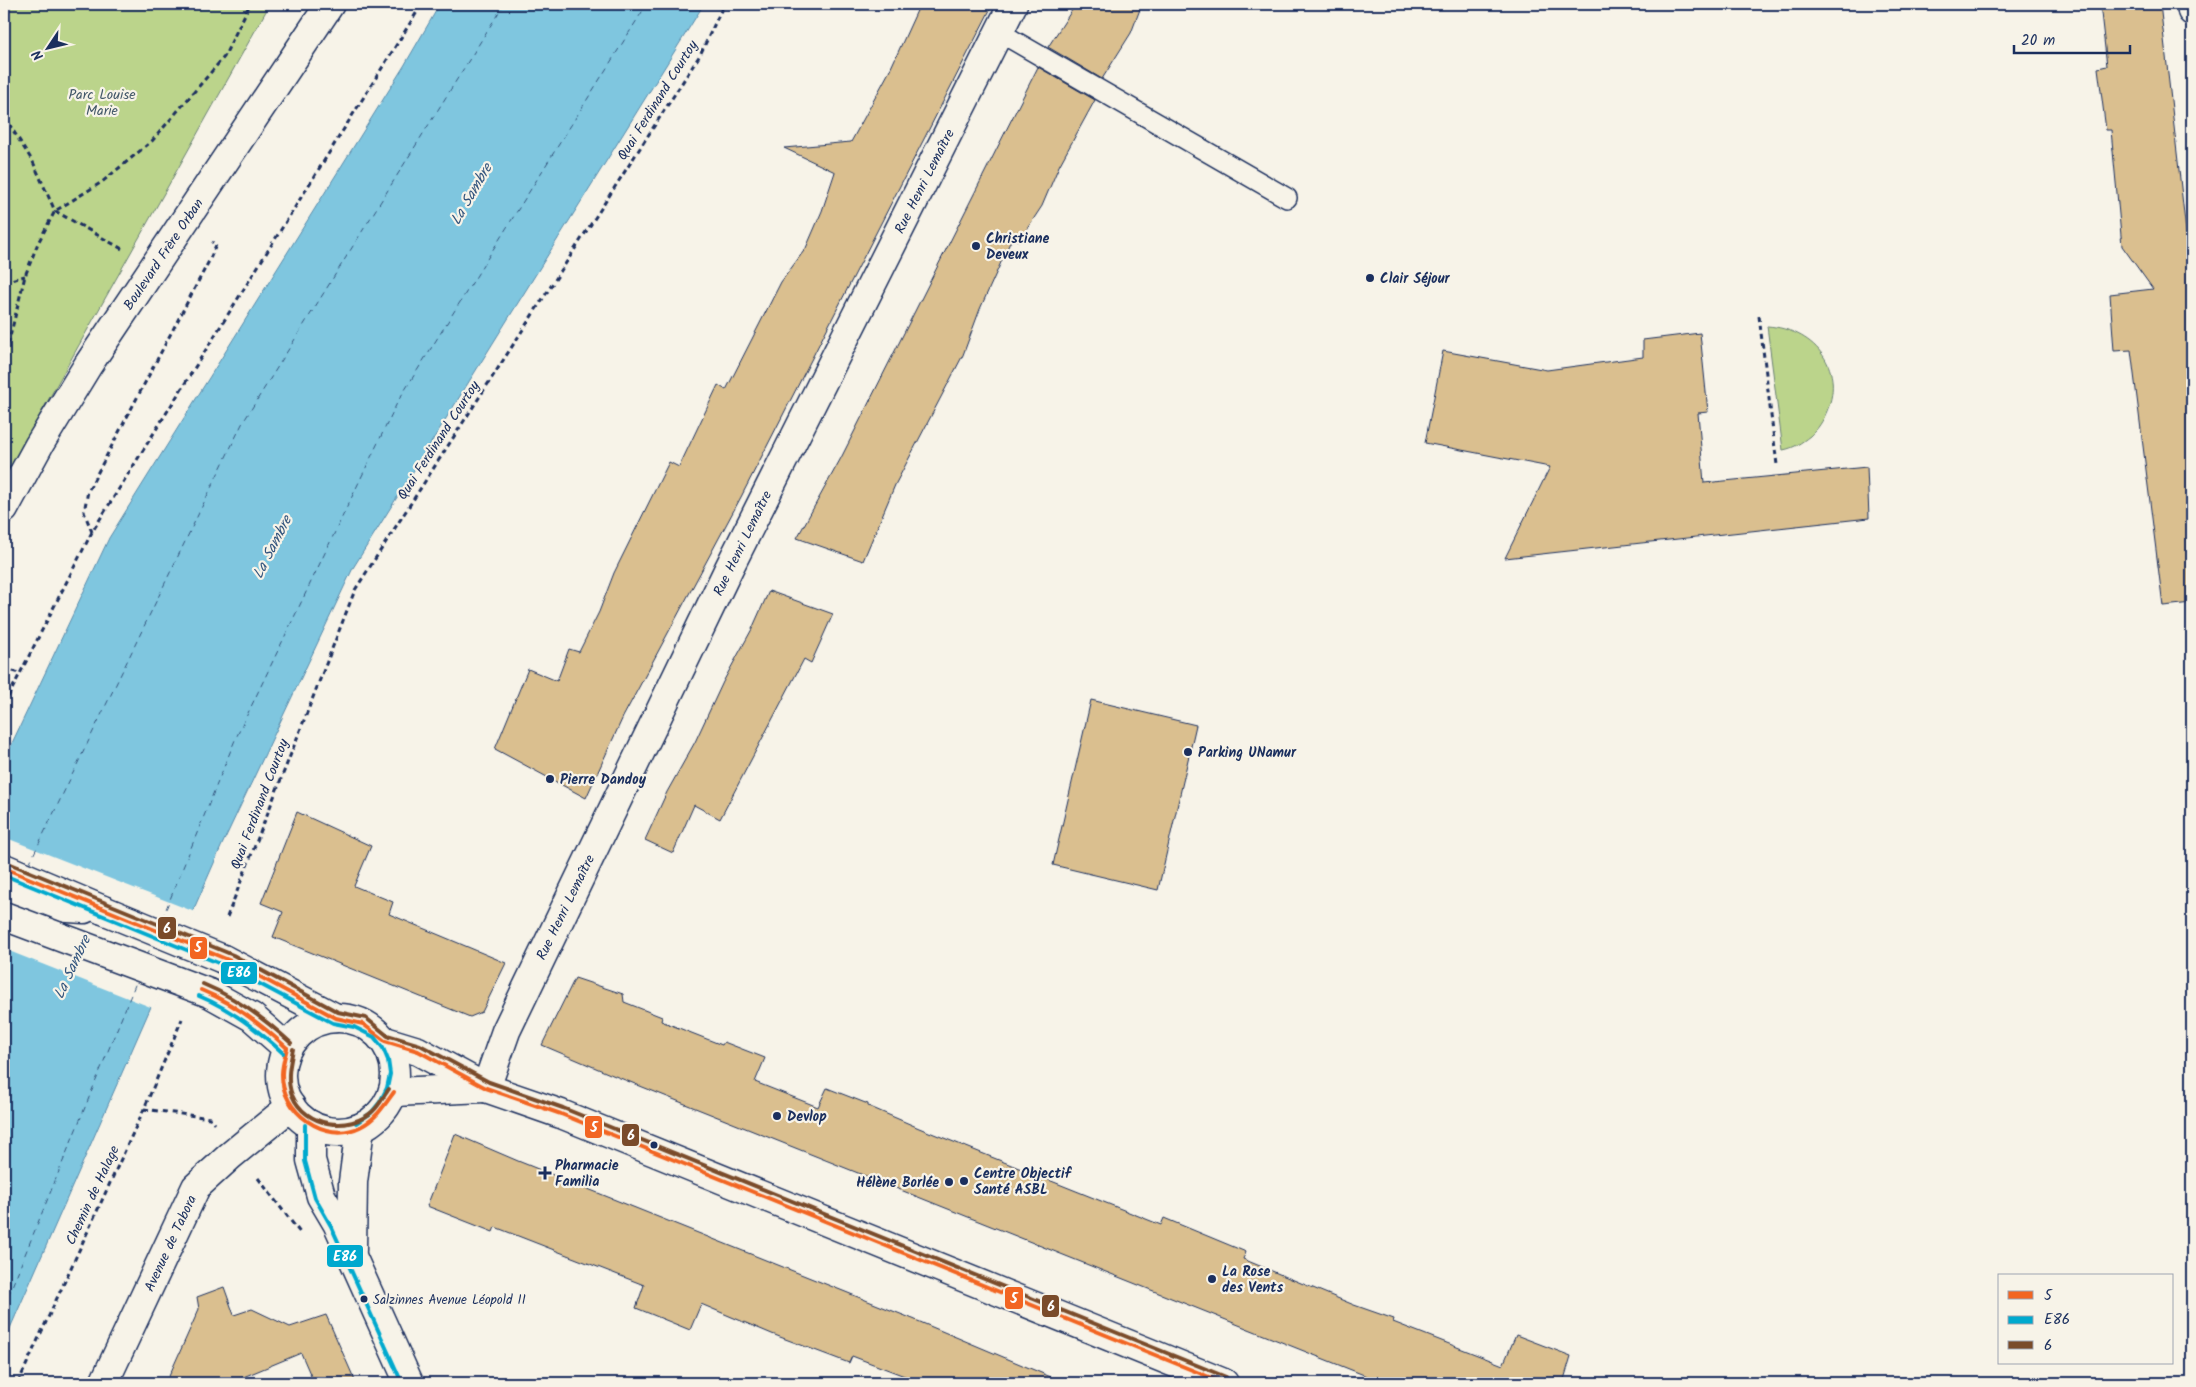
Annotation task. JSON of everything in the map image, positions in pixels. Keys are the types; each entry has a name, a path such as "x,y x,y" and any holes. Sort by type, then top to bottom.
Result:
{"main road":[{"name":"Boulevard Frère Orban","path":"4,509 39,445 88,365 330,4"},
{"name":"Rue Henri Lemaître","path":"486,1088 506,1031 724,577 1013,4"},
{"path":"2191,4 2192,11"},
{"path":"4,868 223,959 336,1018"},
{"path":"4,895 36,906 104,910"},
{"path":"4,916 209,992 252,1017 288,1048"},
{"path":"350,1019 364,1023 376,1031 385,1041 392,1053 395,1066 394,1092 381,1114 371,1122 360,1128 335,1132 311,1125 300,1117 291,1106 285,1096 281,1078 283,1060 296,1036 308,1026 321,1020 350,1019"},
{"path":"385,1041 418,1051 486,1088 570,1118 1224,1383"},
{"path":"394,1092 486,1088"},
{"name":"Avenue de Tabora","path":"104,1383 196,1187 236,1150 291,1106"},
{"path":"311,1125 311,1160 321,1196 336,1222 409,1383"},
{"path":"352,1256 353,1182 360,1128"}],"lane":[{"path":"999,32 1287,198"}],"path":[{"path":"4,352 9,341 25,276 38,243 54,212 102,182 152,141 224,57 250,4"},
{"path":"4,705 92,532 422,4"},
{"name":"Quai Ferdinand Courtoy","path":"227,917 355,590 700,55 724,4"},
{"path":"4,116 34,162 54,212 123,251 128,244"},
{"path":"92,532 84,512 88,491 216,245"},
{"path":"4,282 25,276"},
{"path":"1759,316 1778,465"},
{"path":"4,668 19,673"},
{"name":"Chemin de Halage","path":"18,1383 184,1016"},
{"path":"144,1108 210,1118 304,1237 336,1222"}],"green space":[{"name":"Parc Louise Marie","path":"4,4 270,4 4,479"},
{"path":"1767,326 1798,334 1811,342 1821,353 1828,365 1832,379 1832,395 1820,425 1804,441 1794,447 1783,450"}],"water":[{"name":"La Sambre","path":"440,4 704,4 353,568 221,847 4,1342 4,760 109,538 404,66"}],"pier":[{"path":"4,837 195,912 153,1008 4,949"}],"building":[{"path":"920,4 993,4 741,497 623,717 586,798 495,749 528,669 557,681 569,649 579,652 599,612 614,573 669,462 679,467 718,385 726,390 781,282 806,248 822,211 835,172 784,148 851,142 889,72"},
{"path":"1076,4 1142,4 1131,33 1102,79 1048,47"},
{"path":"2100,4 2160,4 2192,284 2192,603 2163,606 2131,350 2114,351 2110,294 2153,289 2122,246 2111,130 2106,130 2098,68 2107,66"},
{"path":"1038,67 1095,100 1059,166 1042,206 1019,241 1012,238 980,309 963,355 895,485 863,561 797,538 841,458"},
{"path":"1700,333 1708,412 1698,413 1704,483 1867,467 1869,518 1505,558 1550,467 1425,443 1443,351 1547,370 1643,357 1643,340"},
{"path":"769,591 833,614 811,663 804,659 720,819 694,805 673,853 645,840 667,792 695,742 723,682 752,629"},
{"path":"1091,700 1196,725 1158,890 1053,865"},
{"path":"297,812 371,846 354,886 393,902 389,914 506,963 482,1012 470,1017 273,937 283,912 261,903"},
{"path":"575,978 623,994 624,1002 662,1017 661,1021 722,1045 724,1042 765,1058 755,1082 818,1107 827,1088 868,1104 868,1106 919,1128 1161,1225 1164,1218 1246,1252 1243,1259 1354,1305 1394,1319 1393,1322 1503,1365 1516,1335 1571,1356 1563,1383 1384,1383 610,1074 542,1045"},
{"path":"455,1134 913,1319 1065,1383 923,1383 852,1356 849,1363 772,1334 701,1304 690,1330 636,1308 644,1285 495,1227 493,1232 427,1206"},
{"path":"224,1287 234,1315 252,1309 290,1327 326,1315 356,1383 314,1383 301,1353 229,1383 166,1383 199,1309 197,1297"}],"ferry route":[{"path":"29,864 242,424 504,4"},
{"path":"162,919 235,740 398,401 647,4"},
{"path":"147,956 152,943"},
{"path":"4,1306 137,980"}],"transit line":[{"name":"6","path":"6,862 233,955 338,1012 366,1018 389,1037"},
{"name":"5","path":"4,868 231,961 336,1018 363,1024 385,1041"},
{"name":"E86","path":"4,875 228,967 333,1023 354,1027 374,1037 383,1048 388,1060 390,1074 387,1088 380,1102 371,1113 356,1123"},
{"name":"6","path":"203,984 250,1010 291,1043"},
{"name":"5","path":"201,990 225,1001 247,1015 287,1048"},
{"name":"E86","path":"199,996 243,1020 283,1053"},
{"name":"6","path":"387,1035 420,1045 489,1082 563,1108 1226,1377"},
{"name":"5","path":"385,1041 418,1051 486,1088 561,1114 1224,1383"},
{"name":"5","path":"287,1048 282,1074 284,1088 289,1101 297,1112 320,1128 333,1131 347,1131 360,1127 375,1116 394,1092"},
{"name":"6","path":"293,1049 289,1078 292,1095 298,1106 317,1120 340,1124 363,1118 375,1109 389,1089"},
{"name":"E86","path":"305,1125 305,1161 315,1198 331,1226 402,1383"}],"place":[{"name":"Christiane Deveux","path":"976,246"},
{"name":"Clair Séjour","path":"1370,278"},
{"name":"Parking UNamur","path":"1188,752"},
{"name":"Pierre Dandoy","path":"550,779"},
{"name":"Devlop","path":"777,1116"},
{"name":"Pharmacie Familia","path":"545,1173"},
{"name":"Centre Objectif Santé ASBL","path":"964,1181"},
{"name":"Hélène Borlée","path":"949,1182"},
{"name":"La Rose des Vents","path":"1212,1279"},
{"name":"Salzinnes Avenue Léopold II","path":"364,1299"}]}
